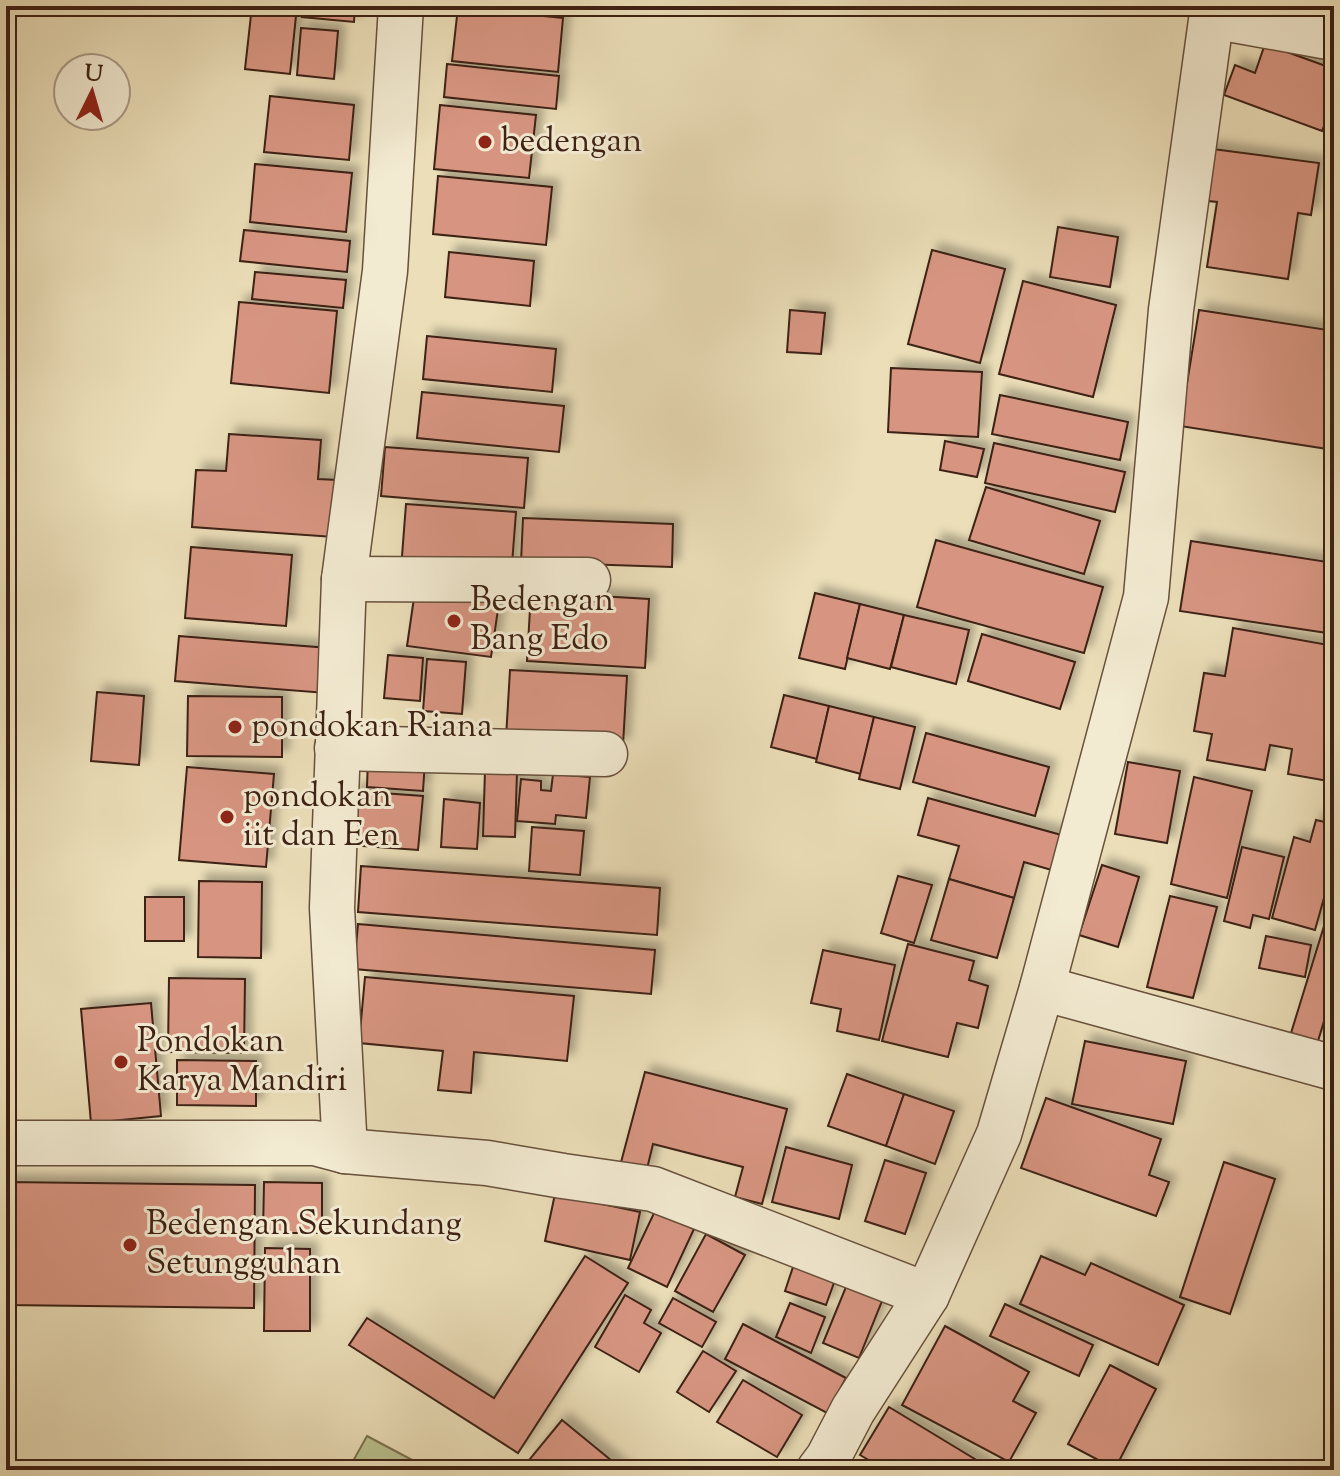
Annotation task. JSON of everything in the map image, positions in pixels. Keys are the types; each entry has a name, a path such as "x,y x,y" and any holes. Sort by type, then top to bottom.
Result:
{"street":[{"path":"345,1151 332,908 344,579 385,271 401,6"},
{"path":"819,1470 853,1410 927,1295 999,1134 1042,988 1146,597 1171,310 1212,11 1334,38"},
{"path":"344,579 588,580"},
{"path":"337,748 605,754"},
{"path":"1042,988 1334,1068"},
{"path":"6,1143 315,1143 345,1151 487,1163 653,1189 927,1295"}],"green space":[{"path":"367,1436 431,1470 348,1470"}],"building":[{"path":"252,6 297,6 290,74 245,69"},
{"path":"303,6 355,6 354,22 302,17"},
{"path":"475,6 552,6 551,14"},
{"path":"1253,6 1334,6 1334,15 1253,16"},
{"path":"458,7 563,18 558,72 452,61"},
{"path":"301,28 338,31 334,79 297,75"},
{"path":"1265,44 1334,69 1334,101 1322,131 1224,95 1235,65 1255,73"},
{"path":"447,64 559,76 556,109 444,97"},
{"path":"270,96 354,105 349,160 264,152"},
{"name":"bedengan","path":"440,105 536,115 529,178 434,169"},
{"path":"1205,148 1319,163 1311,215 1298,213 1288,279 1207,267 1217,202 1199,200"},
{"path":"255,164 352,173 346,232 250,222"},
{"path":"438,176 552,187 546,245 433,234"},
{"path":"1058,227 1118,237 1110,287 1050,277"},
{"path":"244,230 350,241 347,272 240,261"},
{"path":"932,250 1005,269 980,363 908,344"},
{"path":"449,252 534,261 530,306 445,297"},
{"path":"255,272 346,280 343,308 252,299"},
{"path":"1023,281 1116,305 1093,397 999,374"},
{"path":"1331,291 1334,291 1334,329 1327,328"},
{"path":"239,302 337,311 329,393 231,383"},
{"path":"790,310 825,313 821,354 787,352"},
{"path":"1199,310 1334,331 1334,450 1180,426"},
{"path":"427,336 556,349 552,392 423,379"},
{"path":"891,368 982,372 978,437 888,432"},
{"path":"422,392 564,406 559,452 417,438"},
{"path":"1000,395 1128,422 1120,460 992,434"},
{"path":"229,434 321,440 318,479 338,480 334,537 192,527 196,470 226,471"},
{"path":"945,441 984,449 977,477 940,470"},
{"path":"994,443 1125,472 1115,512 985,483"},
{"path":"385,447 528,458 524,508 381,496"},
{"path":"986,487 1100,521 1084,574 969,540"},
{"path":"406,504 516,512 511,577 401,569"},
{"path":"523,518 673,524 672,567 521,562"},
{"path":"936,540 1103,587 1084,653 917,607"},
{"path":"1191,541 1334,563 1334,634 1180,611"},
{"path":"191,547 292,555 286,626 185,618"},
{"name":"Bedengan Bang Edo","path":"416,584 500,596 491,657 407,646"},
{"path":"531,592 649,599 645,668 527,661"},
{"path":"815,593 860,604 845,669 799,658"},
{"path":"860,604 904,615 890,669 847,658"},
{"path":"904,615 969,630 956,684 891,667"},
{"path":"1233,628 1334,646 1334,782 1288,774 1292,749 1270,745 1265,770 1207,760 1212,734 1194,731 1204,673 1225,676"},
{"path":"982,634 1075,662 1060,709 968,681"},
{"path":"179,636 329,648 326,693 175,681"},
{"path":"388,655 423,658 420,701 384,698"},
{"path":"427,659 466,662 462,714 423,711"},
{"path":"510,670 627,676 623,745 506,738"},
{"path":"97,692 144,696 139,765 91,761"},
{"path":"784,695 829,706 817,759 771,747"},
{"name":"pondokan Riana","path":"188,696 282,697 282,757 187,756"},
{"path":"829,706 874,717 861,774 816,762"},
{"path":"874,717 915,727 900,789 859,779"},
{"path":"926,733 1049,767 1035,816 913,782"},
{"path":"368,758 425,761 423,791 367,787"},
{"path":"1128,762 1180,771 1167,843 1115,834"},
{"name":"pondokan iit dan Een","path":"187,767 274,774 266,867 179,860"},
{"path":"485,770 517,771 515,837 483,836"},
{"path":"553,774 590,777 586,818 556,815 555,824 517,821 521,779 541,781 541,790 551,791"},
{"path":"1194,777 1252,791 1227,898 1171,884"},
{"path":"354,791 423,796 418,850 350,845"},
{"path":"928,798 1065,836 1055,871 1024,862 1014,898 949,879 959,846 918,835"},
{"path":"444,799 480,803 477,849 441,847"},
{"path":"1316,820 1334,824 1334,862 1315,930 1272,918 1294,837 1310,842"},
{"path":"532,827 584,831 580,875 529,871"},
{"path":"1242,847 1284,857 1269,919 1253,915 1250,928 1224,921"},
{"path":"1102,865 1139,877 1118,947 1079,935"},
{"path":"361,866 660,888 657,935 358,912"},
{"path":"898,876 932,885 914,943 881,933"},
{"path":"949,879 1014,898 997,958 931,940"},
{"path":"199,881 262,882 261,958 198,957"},
{"path":"1170,896 1217,907 1193,998 1147,987"},
{"path":"145,897 184,897 184,941 145,941"},
{"path":"358,924 655,950 651,994 354,969"},
{"path":"1324,926 1334,929 1334,988 1318,1041 1291,1033"},
{"path":"1266,936 1311,945 1305,977 1259,968"},
{"path":"908,944 974,961 969,980 988,986 978,1028 957,1023 948,1057 882,1041"},
{"path":"823,950 895,965 879,1040 837,1031 841,1009 811,1003"},
{"path":"365,977 574,996 567,1061 474,1052 471,1093 438,1090 443,1051 359,1043"},
{"path":"169,978 245,979 244,1053 168,1052"},
{"name":"Pondokan Karya Mandiri","path":"151,1003 161,1116 91,1123 81,1009"},
{"path":"1085,1041 1186,1061 1173,1124 1072,1104"},
{"path":"177,1060 256,1061 256,1106 177,1105"},
{"path":"645,1072 787,1109 762,1204 735,1197 743,1167 653,1144 646,1173 620,1166"},
{"path":"847,1074 904,1094 886,1146 828,1126"},
{"path":"904,1094 954,1111 935,1164 886,1146"},
{"path":"1333,1094 1334,1127 1329,1127"},
{"path":"1046,1098 1161,1139 1149,1175 1169,1182 1156,1216 1021,1168"},
{"path":"786,1147 852,1165 839,1219 772,1202"},
{"path":"885,1160 926,1173 905,1234 865,1221"},
{"path":"1224,1162 1275,1179 1230,1314 1180,1297"},
{"name":"Bedengan Sekundang Setungguhan","path":"6,1182 255,1185 254,1308 6,1305"},
{"path":"264,1182 322,1183 322,1233 263,1233"},
{"path":"555,1194 640,1212 630,1260 545,1241"},
{"path":"655,1211 694,1229 667,1287 628,1268"},
{"path":"706,1234 745,1255 713,1312 675,1291"},
{"path":"265,1248 310,1249 310,1331 264,1331"},
{"path":"798,1252 840,1266 826,1305 785,1291"},
{"path":"585,1256 628,1283 518,1453 349,1345 367,1318 494,1398"},
{"path":"1041,1256 1085,1275 1091,1263 1184,1305 1158,1365 1020,1304"},
{"path":"848,1282 884,1296 859,1358 823,1343"},
{"path":"625,1295 651,1310 644,1323 661,1333 639,1372 595,1347"},
{"path":"673,1298 716,1322 702,1347 659,1323"},
{"path":"790,1303 825,1317 811,1353 776,1337"},
{"path":"1005,1304 1093,1345 1079,1376 990,1336"},
{"path":"743,1324 846,1378 827,1413 725,1359"},
{"path":"945,1326 1029,1372 1013,1401 1036,1413 1009,1462 902,1405"},
{"path":"703,1351 736,1371 709,1412 677,1392"},
{"path":"1110,1365 1156,1389 1115,1469 1068,1444"},
{"path":"743,1380 802,1415 777,1457 717,1422"},
{"path":"889,1407 988,1467 986,1470 886,1470 860,1455"},
{"path":"562,1420 623,1470 541,1470 529,1460"}],"place":[{"name":"bedengan","path":"485,142"},
{"name":"Bedengan Bang Edo","path":"454,621"},
{"name":"pondokan Riana","path":"235,727"},
{"name":"pondokan iit dan Een","path":"227,817"},
{"name":"Pondokan Karya Mandiri","path":"121,1062"},
{"name":"Bedengan Sekundang Setungguhan","path":"130,1245"}]}
